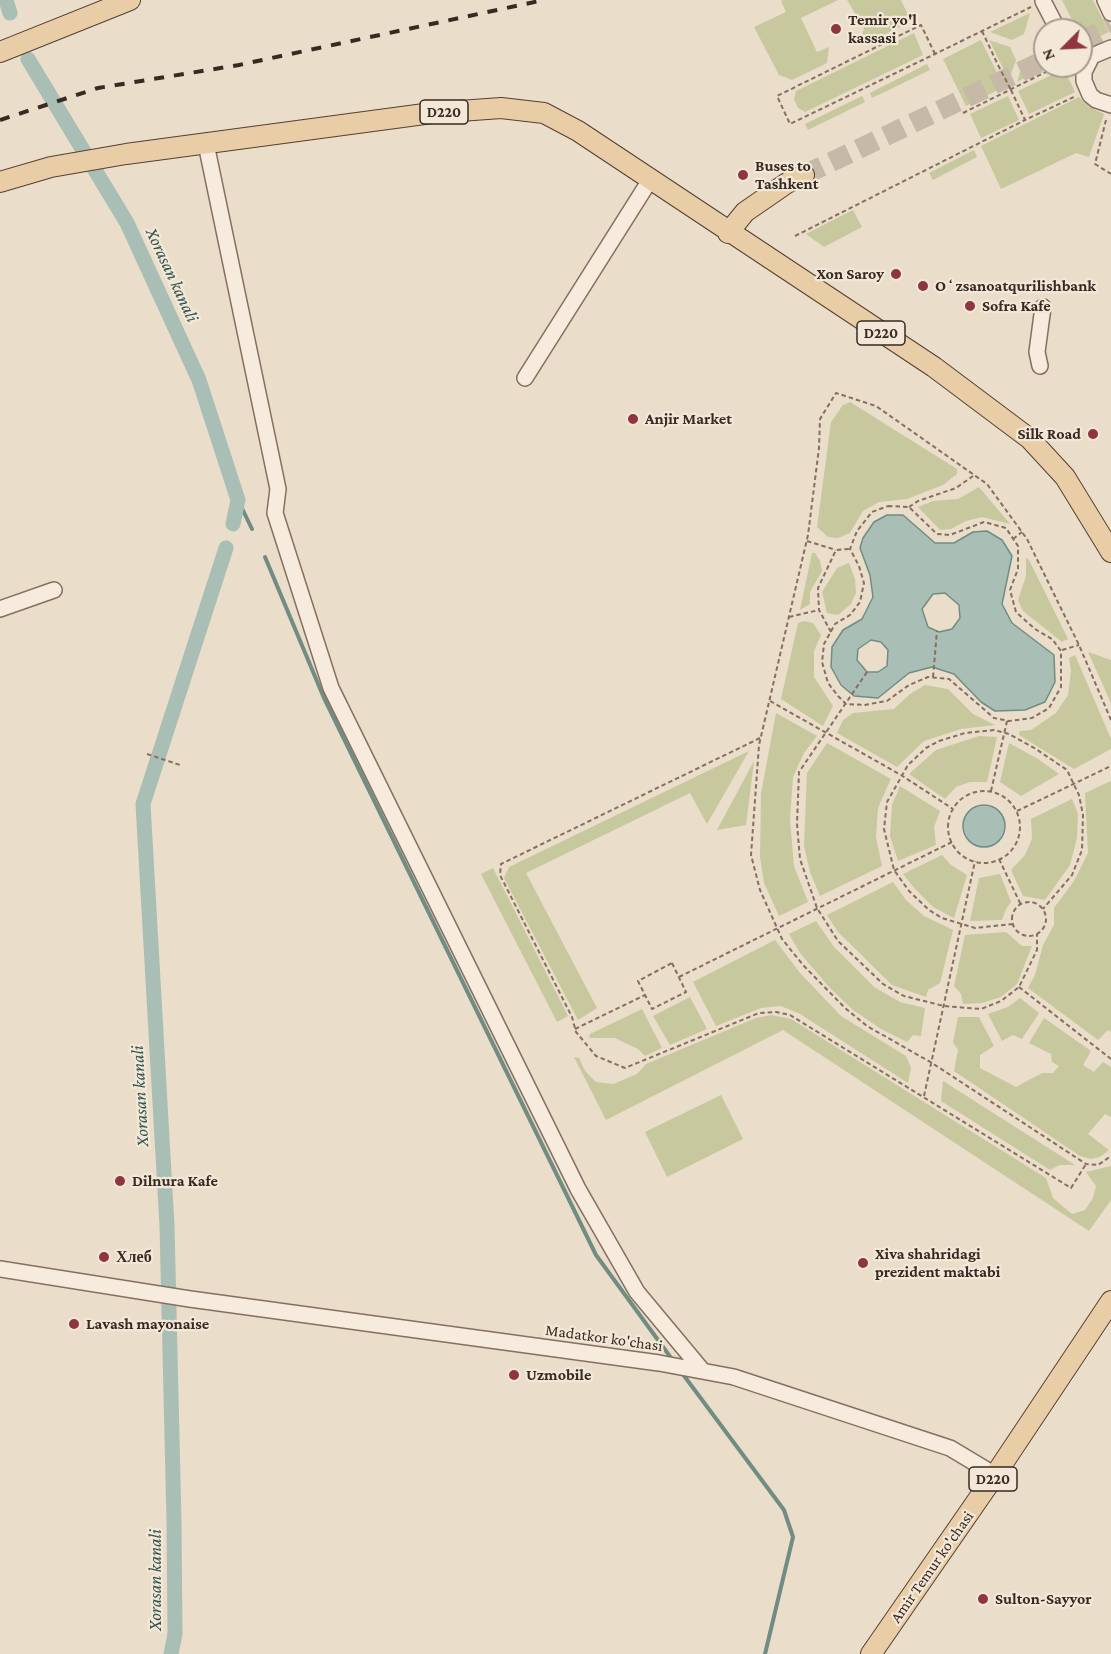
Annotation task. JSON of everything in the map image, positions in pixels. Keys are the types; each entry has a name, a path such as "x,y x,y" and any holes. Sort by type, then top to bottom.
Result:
{"main road":[{"path":"0,52 105,6 130,0"},
{"name":"D220","path":"0,182 51,167 126,154 432,113 501,108 544,113 578,131 728,233 934,367 1030,439 1065,477 1111,552"},
{"path":"728,233 744,212 787,183 804,175"},
{"name":"Amir Temur ko'chasi","path":"871,1654 995,1475 1111,1301"}],"street":[{"path":"1043,1 1052,18"},
{"path":"1086,86 1087,63 1092,56 1111,48"},
{"path":"1082,78 1096,100 1111,105"},
{"path":"206,144 278,489 275,513 331,688 578,1189 637,1292 698,1370"},
{"path":"525,378 650,180"},
{"path":"1040,366 1037,352 1043,307"},
{"path":"0,609 54,590"},
{"name":"Madatkor ko'chasi","path":"0,1269 190,1299 698,1370 772,1387 950,1448 995,1475"}],"path":[{"path":"935,54 921,25 777,96 790,124 935,54 1043,1"},
{"path":"982,31 1025,120"},
{"path":"963,113 1034,78"},
{"path":"795,236 1025,120 1086,86"},
{"path":"1111,105 1095,164 1111,174"},
{"path":"1111,720 1079,645 1022,532 987,484 876,406 836,393 820,419 819,448 807,541 761,738 751,855 760,890 777,927 803,964 845,1008 867,1026 932,1063 1086,1164 1098,1165 1111,1156"},
{"path":"909,507 937,534 950,535 984,522 1006,528 1018,546 1018,569 1010,590 1016,612 1035,629 1052,639 1061,651 1062,687 1048,708 1032,718 1007,721 994,718 949,679 933,677 909,685 887,701 864,705 846,704 828,683 822,662 824,644 835,624 850,615 860,602 864,583 859,566 850,549 857,531 872,512 888,506 909,507 918,501 956,488 974,475"},
{"path":"1013,539 1022,532"},
{"path":"807,541 836,550 850,549"},
{"path":"831,632 819,610 818,588 836,550"},
{"path":"789,617 819,610"},
{"path":"933,677 937,631"},
{"path":"1061,651 1079,645"},
{"path":"867,672 800,772 797,824 800,859 817,908 838,941 883,984 904,996 944,1006 981,1009 1001,1001 1018,987 1037,950 1037,934 1046,921 1043,909 1030,902 1021,905 1013,914 1013,924 1026,936 1037,934"},
{"path":"770,701 901,775 953,809"},
{"path":"991,792 1007,721"},
{"path":"1013,924 975,928 961,925 929,910 909,891 894,870 884,829 887,802 901,775 926,748 939,741 965,733 994,730 1036,748 1067,770 1075,783 1083,816 1082,850 1072,875 1043,909"},
{"path":"761,738 501,864 500,874 575,1029 596,1056 625,1068 759,1013 783,1013 790,1015 924,1096 1071,1188 1086,1164"},
{"path":"147,753 180,765"},
{"path":"1017,812 1111,766"},
{"path":"991,792 1010,802 1017,812 1020,824 1019,836 1014,847 999,859 975,861 959,852 952,842 949,820 953,809 969,794 991,792"},
{"path":"679,978 777,927 952,842"},
{"path":"999,859 1021,905"},
{"path":"924,1096 975,861"},
{"path":"672,963 686,992 652,1009 645,995 638,981 672,963"},
{"path":"1018,987 1111,1059"},
{"path":"575,1029 645,995"}],"green space":[{"path":"838,0 801,18 817,52 829,47 827,63 792,80 779,75 754,27 786,12 781,1"},
{"path":"847,0 901,0 909,17 907,23 872,41 864,41 861,38 864,28"},
{"path":"1062,0 1093,0 1109,32 1093,40 1093,18 1071,18"},
{"path":"1030,13 1024,34 1012,40 990,32"},
{"path":"914,33 923,55 805,112 798,108 794,99 796,91"},
{"path":"981,40 1004,87 966,106 943,59"},
{"path":"989,40 1010,47 1016,60 1009,80"},
{"path":"1033,56 1033,74 1017,82 1023,61"},
{"path":"927,64 930,70 872,98 870,93"},
{"path":"1045,78 1068,78 1075,92 1029,114 1018,91"},
{"path":"862,96 865,102 808,130 805,124"},
{"path":"1008,96 1019,120 981,138 970,114"},
{"path":"1079,97 1089,107 1104,114 1089,157 1076,153 1001,189 981,146"},
{"path":"974,150 977,157 933,180 929,173"},
{"path":"853,210 862,227 824,247 806,234"},
{"path":"850,402 957,469 957,474 943,485 907,499 879,502 863,511 850,533 838,538 828,537 817,527 831,422 843,405"},
{"path":"979,487 1010,524 982,517 966,521 951,529 940,530 918,507 933,501 958,499"},
{"path":"812,553 815,553 820,561 822,571 810,592 810,604 800,610"},
{"path":"1026,558 1068,639 1062,642 1023,611 1018,600 1026,576"},
{"path":"849,563 855,579 856,593 851,604 838,615 827,613 822,592 837,568"},
{"path":"804,621 813,623 821,635 814,651 814,677 833,706 823,726 781,699 798,623"},
{"path":"1088,652 1111,660 1111,703"},
{"path":"1075,655 1111,739 1111,749 1074,769 1019,735 1020,731 1031,730 1056,713 1068,695 1071,671 1069,658"},
{"path":"925,685 948,689 973,714 995,725 961,729 924,741 897,767 837,733 843,720 853,713 894,709 910,694"},
{"path":"776,713 817,736 804,753 793,777 790,820 794,866 808,902 779,916 764,883 760,857 761,794"},
{"path":"979,736 997,737 987,782 970,782 956,787 945,799 909,774 936,750"},
{"path":"827,743 891,779 878,808 876,837 882,866 820,896 810,872 804,846 807,773"},
{"path":"1009,743 1059,774 1021,796 1000,782"},
{"path":"749,751 707,824 690,793 526,873 597,1008 578,1020 504,878 509,867"},
{"path":"754,761 746,825 717,830"},
{"path":"1111,781 1111,1032 1108,1030 1098,1040 1028,988 1035,975 1043,945 1054,925 1054,908 1074,881 1088,853 1085,793"},
{"path":"900,786 940,811 934,827 936,845 898,861 890,836 892,805"},
{"path":"1072,799 1078,814 1077,838 1070,865 1045,900 1023,896 1011,870 1025,855 1032,839 1031,819"},
{"path":"942,855 951,865 967,875 954,918 933,907 903,874"},
{"path":"493,868 568,1016 557,1022 481,874"},
{"path":"1000,874 1011,902 1002,920 970,921 979,878"},
{"path":"893,882 906,900 924,916 953,930 940,983 928,990 926,997 892,985 838,932 827,915"},
{"path":"816,921 834,947 874,987 900,1002 925,1008 921,1036 913,1035 907,1042 881,1029 853,1010 829,987 800,953 789,934"},
{"path":"1006,932 1022,946 1032,946 1017,984 1001,997 982,1003 963,1004 961,994 954,986 965,935"},
{"path":"775,940 800,973 841,1016 906,1056 911,1068 908,1083 800,1014 781,1006 761,1008 716,1026 693,982"},
{"path":"690,997 707,1029 670,1045 653,1016"},
{"path":"1020,998 1039,1013 1022,1039 1013,1035 1002,1041 988,1014 1008,1007"},
{"path":"642,1009 662,1048 645,1056 638,1049 615,1038 589,1038 590,1034"},
{"path":"771,1015 791,1019 1046,1178 1053,1198 1072,1214 1085,1210 1093,1198 1096,1186 1086,1172 1111,1166 1111,1200 1089,1231 783,1030 606,1120 574,1057 579,1058 585,1071 596,1082 613,1084 637,1074 646,1064 756,1018"},
{"path":"958,1017 979,1017 994,1046 980,1055 980,1068 1016,1087 1042,1073 1053,1073 1059,1066 1052,1062 1051,1054 1029,1043 1044,1018 1091,1051 1083,1065 1094,1072 1103,1062 1111,1067 1111,1117 1105,1114 1088,1134 1109,1150 1100,1157 1091,1159 1080,1156 954,1071 958,1050 953,1042"},
{"path":"943,1081 1075,1165 1060,1165 1050,1170 941,1101"},
{"path":"721,1095 743,1139 667,1177 645,1132"}],"shaded area":[{"path":"887,515 903,515 935,543 954,543 973,532 987,531 1002,540 1012,556 1002,604 1012,623 1054,655 1055,682 1045,702 1025,710 995,711 981,702 954,674 932,667 909,673 878,698 854,696 841,685 831,667 832,647 843,630 862,619 873,597 870,575 860,548 863,538 874,522","holes":["945,593 959,605 960,618 952,629 939,632 928,627 922,609 933,594","871,640 881,642 888,650 887,666 878,672 867,672 857,660 858,649"]},
{"path":"984,805 999,811 1005,826 999,841 984,847 969,841 963,826 969,811"}],"waterway":[{"name":"Xorasan kanali","path":"6,0 10,13"},
{"name":"Xorasan kanali","path":"28,59 127,223 199,380 238,500 233,524"},
{"path":"238,500 252,529"},
{"name":"Xorasan kanali","path":"171,1654 175,1634 174,1521 167,1226 143,804 226,548"},
{"path":"265,557 324,698 596,1255 674,1362"},
{"path":"682,1373 784,1510 793,1537 765,1654"}],"tunnel":[{"path":"1093,36 1111,26"},
{"path":"804,175 1033,66"}],"railway":[{"path":"0,120 98,88 239,65 544,0"}],"place":[{"name":"Temir yo'l kassasi","path":"836,29"},
{"name":"Buses to Tashkent","path":"743,175"},
{"name":"Xon Saroy","path":"896,274"},
{"name":"Oʻzsanoatqurilishbank","path":"923,286"},
{"name":"Sofra Kafe","path":"970,306"},
{"name":"Anjir Market","path":"633,419"},
{"name":"Silk Road","path":"1093,434"},
{"name":"Dilnura Kafe","path":"120,1181"},
{"name":"Хлеб","path":"104,1257"},
{"name":"Xiva shahridagi prezident maktabi","path":"863,1263"},
{"name":"Lavash mayonaise","path":"74,1324"},
{"name":"Uzmobile","path":"514,1375"},
{"name":"Sulton-Sayyor","path":"983,1599"}]}
